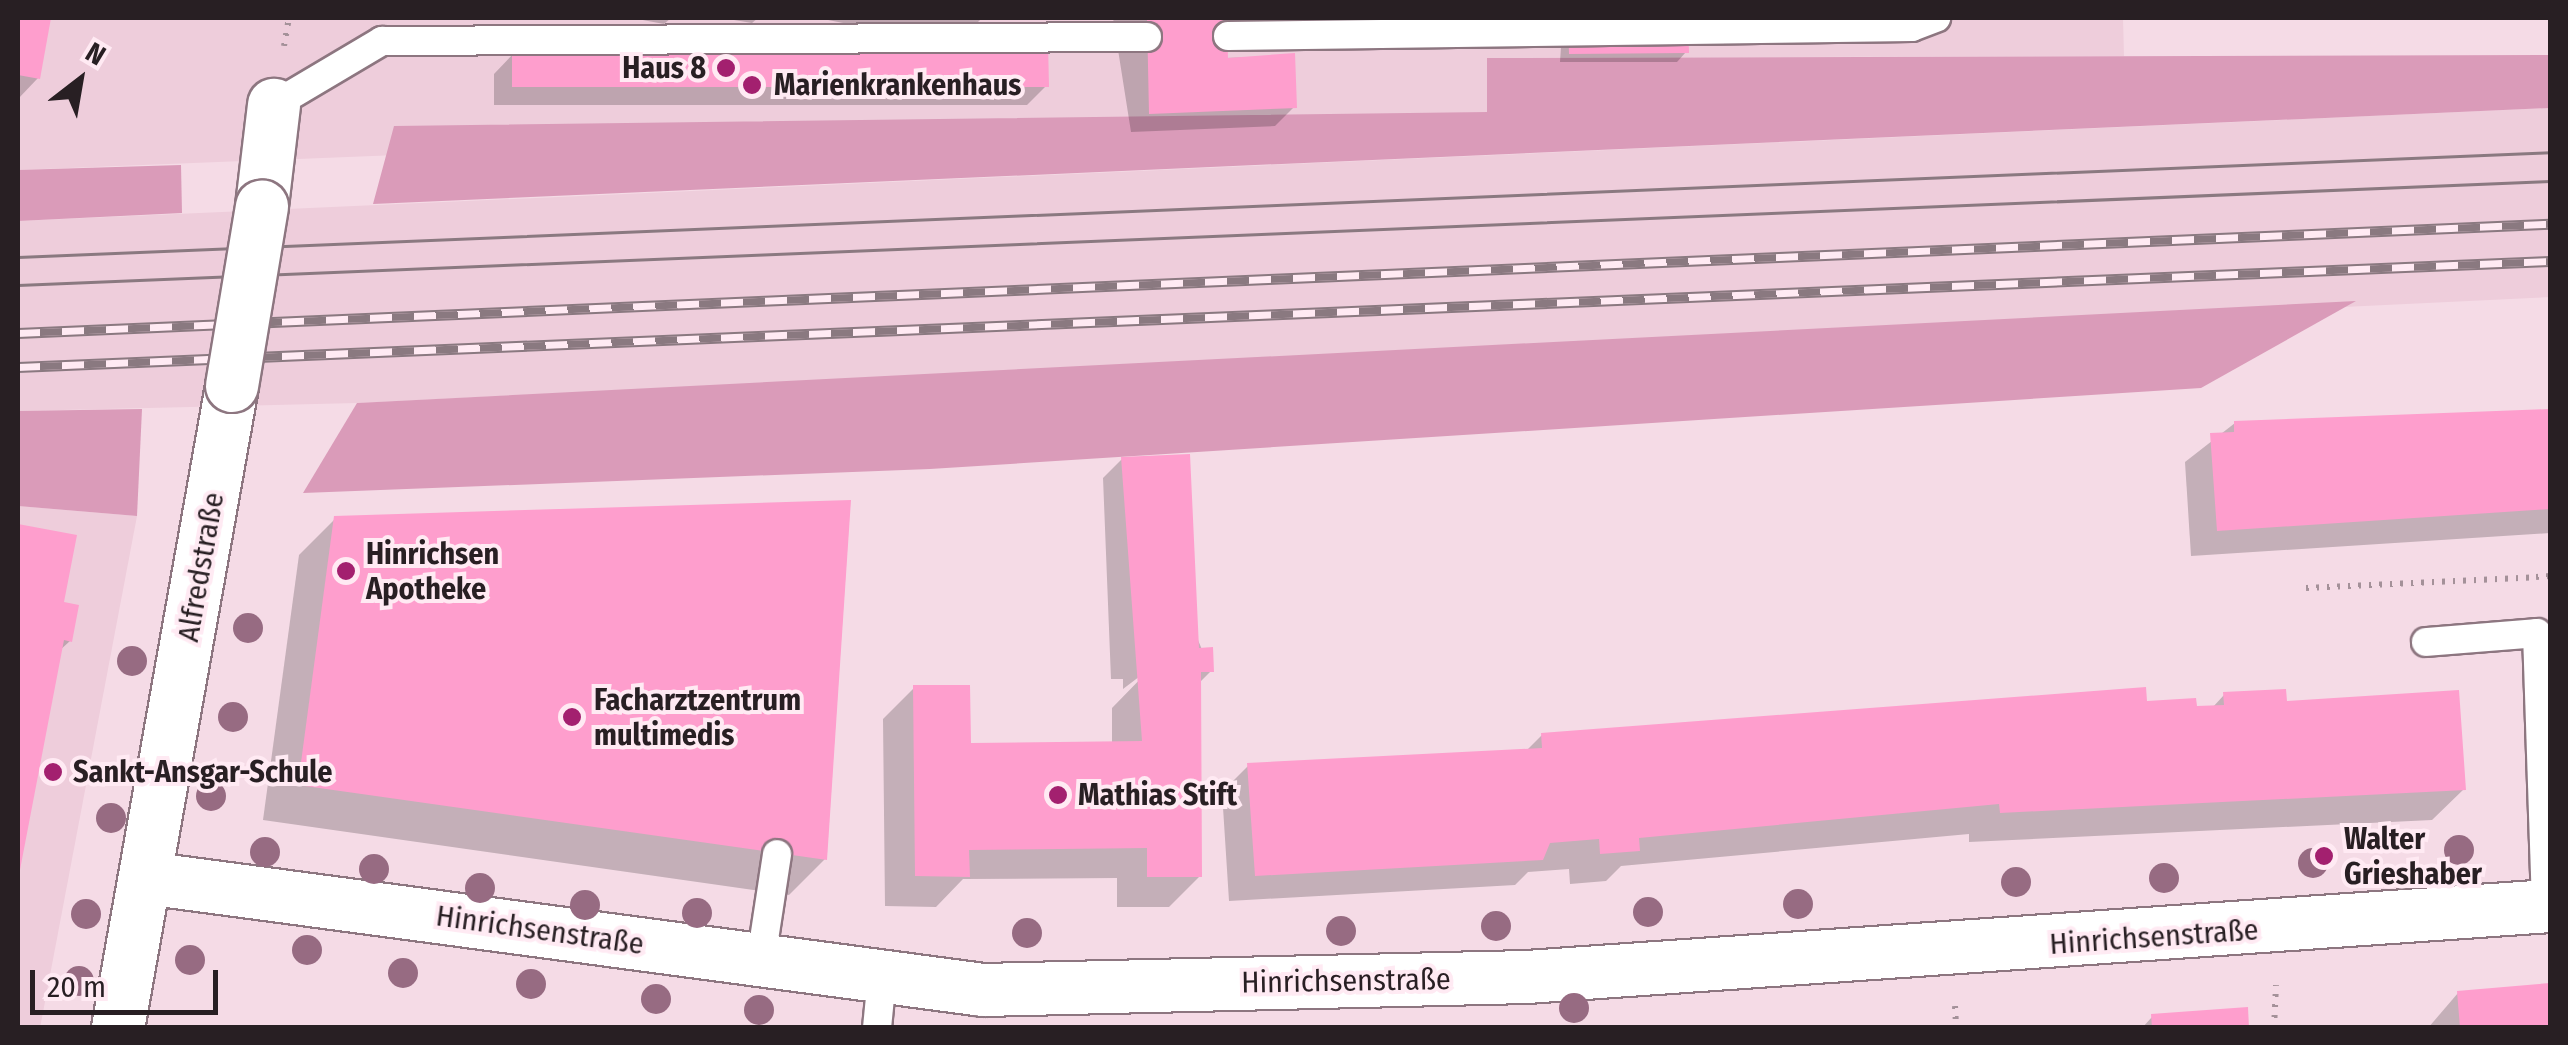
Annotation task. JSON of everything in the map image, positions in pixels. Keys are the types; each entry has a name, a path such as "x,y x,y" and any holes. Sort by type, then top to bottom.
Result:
{"street":[{"name":"Alfredstraße","path":"118,1028 232,386 274,106"},
{"name":"Hinrichsenstraße","path":"146,878 761,959 880,1002 983,990 1526,977 2548,907"}],"lane":[{"path":"1318,34 1346,18"},
{"path":"1228,36 1912,27 1936,18"},
{"path":"274,106 382,41 1147,37"},
{"path":"2426,642 2537,633 2548,907"},
{"path":"761,959 777,854"}],"path":[{"path":"2306,588 2536,577"}],"shaded area":[{"name":"Marienkrankenhaus","path":"18,18 2123,18 2124,56 1488,58 1487,112 18,170"},
{"path":"2550,55 2550,108 373,204 394,126 1487,112 1487,58"},
{"path":"2550,108 2550,297 357,403 18,411 18,221"},
{"path":"181,165 182,213 18,221 18,170"},
{"path":"2356,301 2201,388 930,469 303,493 357,403"},
{"path":"142,409 137,516 18,506 18,411"},
{"name":"Sankt-Ansgar-Schule","path":"18,506 137,516 40,1028 18,1027"}],"building":[{"path":"18,18 51,18 40,79 18,75"},
{"path":"1147,18 1227,18 1228,58 1295,53 1297,108 1149,114"},
{"path":"1568,18 1688,18 1689,53 1569,54"},
{"name":"Haus 8","path":"1048,42 1049,87 512,87 512,52"},
{"path":"2550,409 2550,509 2217,531 2210,433 2234,432 2234,421"},
{"name":"Mathias Stift","path":"1190,454 1199,648 1213,647 1214,672 1201,672 1202,877 1147,877 1147,848 969,850 970,877 915,876 913,685 970,685 971,743 1142,741 1121,457"},
{"name":"Facharztzentrum multimedis","path":"851,500 827,860 298,785 334,516"},
{"path":"18,524 77,535 64,602 79,605 72,642 64,640 19,875"},
{"path":"2146,687 2147,701 2196,698 2197,706 2224,705 2223,692 2286,689 2287,701 2459,690 2466,790 2000,813 1999,804 1639,838 1640,851 1600,854 1599,839 1550,843 1543,860 1255,876 1247,763 1542,748 1541,733"},
{"path":"2550,983 2550,1028 2460,1028 2457,991"},
{"path":"2248,1007 2249,1028 2152,1028 2151,1014"}],"tram line":[{"path":"18,257 2550,152"},
{"path":"18,285 2550,181"}],"railway":[{"path":"18,333 2550,224"},
{"path":"18,367 2550,261"}],"place":[{"name":"Haus 8","path":"726,68"},
{"name":"Marienkrankenhaus","path":"752,85"},
{"name":"Hinrichsen Apotheke","path":"346,571"},
{"name":"Facharztzentrum multimedis","path":"572,717"},
{"name":"Sankt-Ansgar-Schule","path":"53,772"},
{"name":"Mathias Stift","path":"1058,795"},
{"name":"Walter Grieshaber","path":"2324,856"}]}
